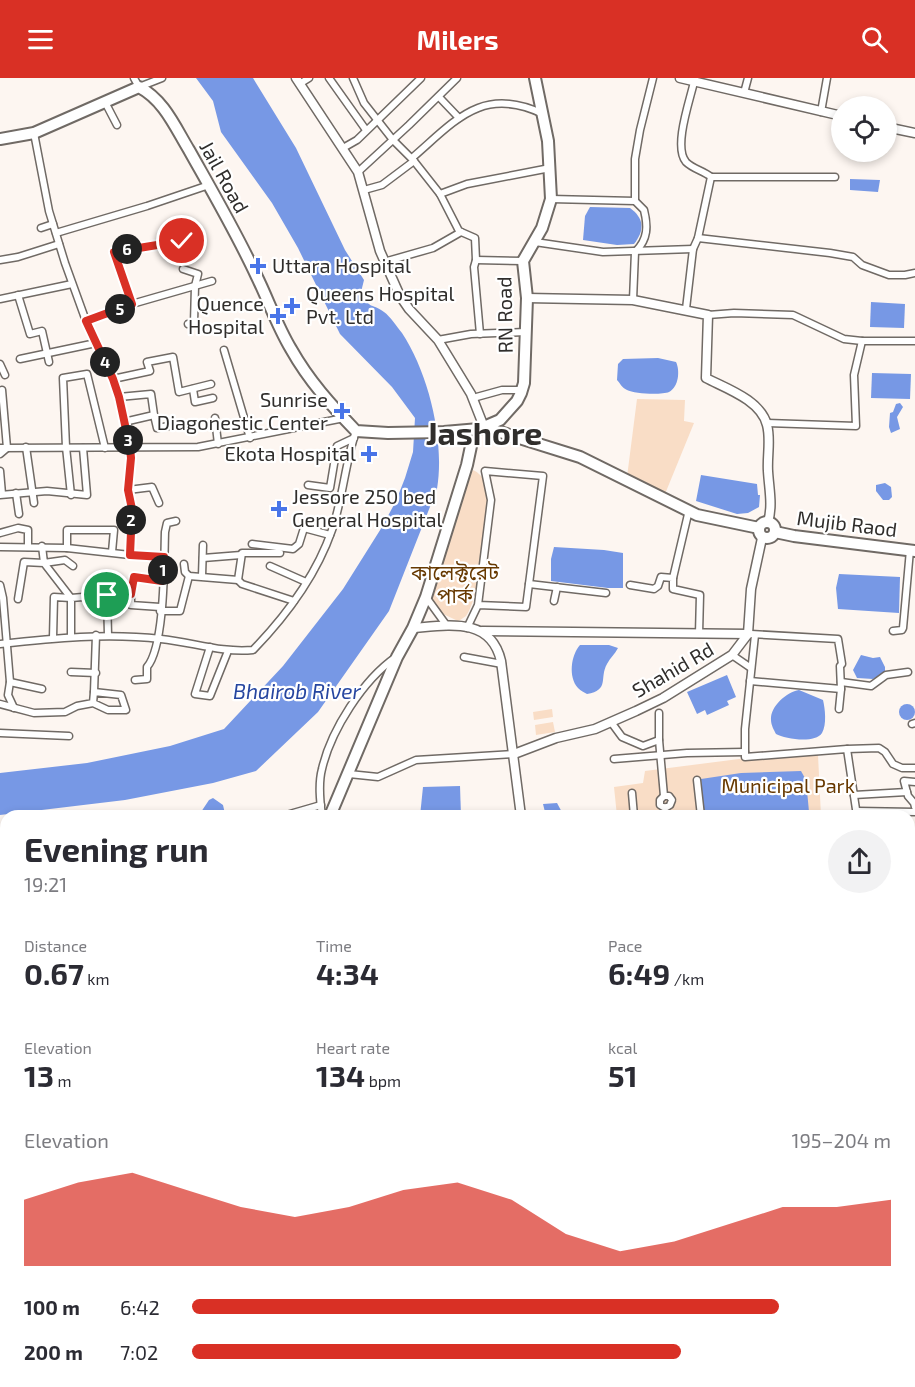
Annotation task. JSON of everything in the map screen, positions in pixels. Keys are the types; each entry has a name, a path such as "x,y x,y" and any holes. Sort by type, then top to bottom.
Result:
{"highway":[{"name":"RN Road","path":"522,390 526,298 523,261 548,214 551,199 550,168 543,115 535,78"},
{"path":"0,139 34,133 105,102 136,83"},
{"name":"Jail Road","path":"136,83 151,94 162,107 209,185 255,272 290,348 315,388 344,418 355,434"},
{"path":"355,434 444,432 481,428 496,423 508,412 522,390"},
{"path":"415,622 454,483 481,428"},
{"path":"481,428 580,457 701,516 763,529"},
{"path":"333,810 397,657 426,597 471,446"},
{"name":"Mujib Raod","path":"763,529 770,538 775,532 913,550"}],"street":[{"path":"136,83 162,78"},
{"path":"309,78 299,80 358,172 384,262 405,303 438,340 473,398 481,428"},
{"path":"329,78 366,130"},
{"path":"353,78 364,103 440,194 461,232 475,238 474,267 480,334"},
{"path":"343,148 357,140 421,78"},
{"path":"358,172 457,78"},
{"path":"635,201 635,159 653,78"},
{"path":"680,78 831,113"},
{"path":"744,93 748,78"},
{"path":"821,111 827,78"},
{"path":"694,82 681,142 682,154 687,162 711,177 836,177"},
{"path":"439,97 459,118"},
{"path":"105,102 117,125"},
{"path":"364,190 397,176 459,118 478,106 494,104 528,107 543,115"},
{"path":"897,129 915,133"},
{"path":"34,133 59,244 86,321 119,397 131,458 128,490 132,509 130,555"},
{"path":"440,194 467,184 550,168"},
{"path":"686,309 693,249 698,238 711,177"},
{"path":"56,233 209,185"},
{"path":"551,199 635,201 644,210 647,226 644,242 635,252 633,300"},
{"path":"41,228 53,224"},
{"path":"384,262 433,249 461,232"},
{"path":"698,238 830,253 853,257 862,265 889,275 915,273"},
{"path":"132,304 114,252 182,241"},
{"path":"535,242 603,252 693,249"},
{"path":"0,260 18,257 59,244"},
{"path":"476,260 523,261"},
{"path":"183,269 198,274 195,286 194,323 188,324"},
{"path":"86,321 132,304 212,281"},
{"path":"0,299 72,284"},
{"path":"18,295 30,334 42,331 49,362"},
{"path":"526,298 633,300 708,315 734,313 793,315 844,339 862,342 915,341"},
{"path":"708,315 706,378 750,402 767,423 767,469 771,509 763,529 751,589 751,668 745,757 879,748 885,752 893,764 902,768 915,768"},
{"path":"438,340 454,336 525,332"},
{"path":"767,423 856,426 854,375 862,342"},
{"path":"20,359 96,343"},
{"path":"224,350 250,438"},
{"path":"113,379 150,372 147,362 173,357 179,392 211,384"},
{"path":"0,364 4,375"},
{"path":"70,495 63,378 87,374 105,448"},
{"path":"193,389 195,402 213,398"},
{"path":"0,454 3,448 2,390"},
{"path":"473,398 502,390 522,390"},
{"path":"119,397 151,394 157,428 181,424"},
{"path":"124,422 154,415"},
{"path":"215,418 218,444"},
{"path":"3,448 198,447 344,418"},
{"path":"308,484 330,488 337,446 355,434"},
{"path":"3,644 71,636 108,635 158,638 228,651 253,650 294,601 319,560 330,535 355,434"},
{"path":"26,447 34,503"},
{"path":"0,471 1,495 47,491 87,495 83,448"},
{"path":"468,628 478,605 491,500 485,471 543,476 526,607 478,605"},
{"path":"128,490 152,487 159,503"},
{"path":"16,493 19,514"},
{"path":"689,510 673,578 673,589 699,596 699,634"},
{"path":"135,680 147,679 147,667 152,661 158,638 167,523 176,521"},
{"path":"28,547 28,530 18,528 3,532 4,547 28,547 42,546 164,557"},
{"path":"252,544 293,549 299,544 304,528 330,535"},
{"path":"67,548 67,530 114,530 112,552"},
{"path":"202,576 203,545"},
{"path":"42,546 44,562 70,598 71,636"},
{"path":"893,631 903,628 913,550"},
{"path":"203,558 280,553"},
{"path":"238,580 242,555"},
{"path":"18,599 24,562 65,560 73,566"},
{"path":"184,564 185,572 189,576 238,580 242,584 294,601"},
{"path":"270,566 306,582"},
{"path":"162,581 134,577 131,605 180,611 189,576"},
{"path":"630,585 654,589 658,586 661,577 673,578"},
{"path":"529,584 606,593"},
{"path":"0,585 3,598 3,644 10,679 8,695 14,708"},
{"path":"554,601 557,587"},
{"path":"53,638 54,597 131,594"},
{"path":"107,595 108,635"},
{"path":"426,597 447,626"},
{"path":"415,622 482,631 751,634 838,639 842,664 840,666 839,710"},
{"path":"482,631 496,643 502,664 520,810"},
{"name":"Shahid Rd","path":"514,754 556,738 595,729 663,698 732,655 751,634"},
{"path":"93,703 96,635"},
{"path":"210,647 195,694 210,696 228,651"},
{"path":"732,655 751,668"},
{"path":"321,810 321,770 345,714 378,672 397,657"},
{"path":"464,657 502,664"},
{"path":"71,672 96,673"},
{"path":"750,681 871,686 886,675 908,672"},
{"path":"0,678 42,689"},
{"path":"0,704 34,713 65,712 77,706 93,703 108,710 126,710 121,695 94,692"},
{"path":"659,713 658,740 664,796 669,796 672,800 665,810"},
{"path":"611,722 622,737 643,746 658,740"},
{"path":"0,733 69,736"},
{"path":"847,749 856,810"},
{"path":"614,759 745,752"},
{"path":"349,774 378,777 416,760 514,754"},
{"path":"697,780 700,810"},
{"path":"915,782 904,781 915,807"},
{"path":"854,795 907,792"},
{"path":"632,793 633,810"},
{"path":"304,810 321,805"}],"green space":[{"path":"637,399 685,400 684,421 694,423 665,494 627,477"},
{"name":"কালেক্টরেট পার্ক","path":"473,470 482,478 487,488 488,521 483,558 471,608 466,616 458,621 441,613 427,596 467,476"},
{"path":"552,709 553,717 534,720 533,712"},
{"path":"553,722 555,732 536,735 535,725"},
{"name":"Municipal Park","path":"818,755 821,810 616,810 614,787 643,783 645,771 739,759"}],"water":[{"name":"Bhairob River","path":"196,78 253,78 296,148 345,250 364,280 361,292 364,298 369,304 389,316 402,333 420,368 437,429 439,470 437,489 389,611 318,712 256,771 213,783 125,800 42,810 0,810 0,773 87,763 170,746 224,729 283,666 343,589 396,501 413,452 415,418 392,387 340,334 298,248 272,203 221,132 213,101"},
{"path":"850,179 880,180 878,192 850,190"},
{"path":"590,207 630,208 635,212 640,220 641,229 634,244 617,245 583,240 585,216"},
{"path":"871,302 905,304 904,328 870,327"},
{"path":"658,358 676,362 677,365 677,382 669,392 654,394 631,391 624,388 617,380 618,364 623,359"},
{"path":"872,373 911,374 910,399 871,398"},
{"path":"900,403 903,407 897,417 900,429 891,433 890,413 893,412 896,404"},
{"path":"701,475 757,484 758,495 760,495 759,507 748,513 737,514 696,501"},
{"path":"885,483 891,487 892,497 889,500 883,500 876,491 876,485"},
{"path":"554,547 623,553 623,588 551,581 551,559"},
{"path":"839,574 900,577 899,613 838,609 836,588"},
{"path":"580,645 609,645 618,648 607,664 599,690 587,694 578,688 572,672 573,660"},
{"path":"861,655 880,657 885,672 873,679 857,678 853,670"},
{"path":"727,675 736,697 727,701 729,705 707,715 705,710 697,714 687,692"},
{"path":"799,690 823,700 825,716 822,733 813,738 800,740 776,734 771,724 771,715 776,705 794,691"},
{"path":"904,704 910,704 915,712 913,718 904,720 899,715 899,709"},
{"path":"801,771 806,780 809,810 703,810 701,779 741,773"},
{"path":"460,786 461,810 421,810 423,787"},
{"path":"213,798 223,805 224,810 202,810"},
{"path":"557,803 561,810 544,810 543,804"}],"place":[{"name":"Uttara Hospital","path":"258,266"},
{"name":"Queens Hospital Pvt. Ltd","path":"292,306"},
{"name":"Quence Hospital","path":"278,316"},
{"name":"Sunrise Diagonestic Center","path":"342,411"},
{"name":"Ekota Hospital","path":"369,454"},
{"name":"Jessore 250 bed General Hospital","path":"279,509"}],"district":[{"name":"Jashore","path":"484,434"}],"route":[{"path":"107,595 131,594 134,577 162,581 164,557 130,555 132,509 128,490 130,448 113,379 86,321 132,304 114,252 158,243 182,241"}]}
